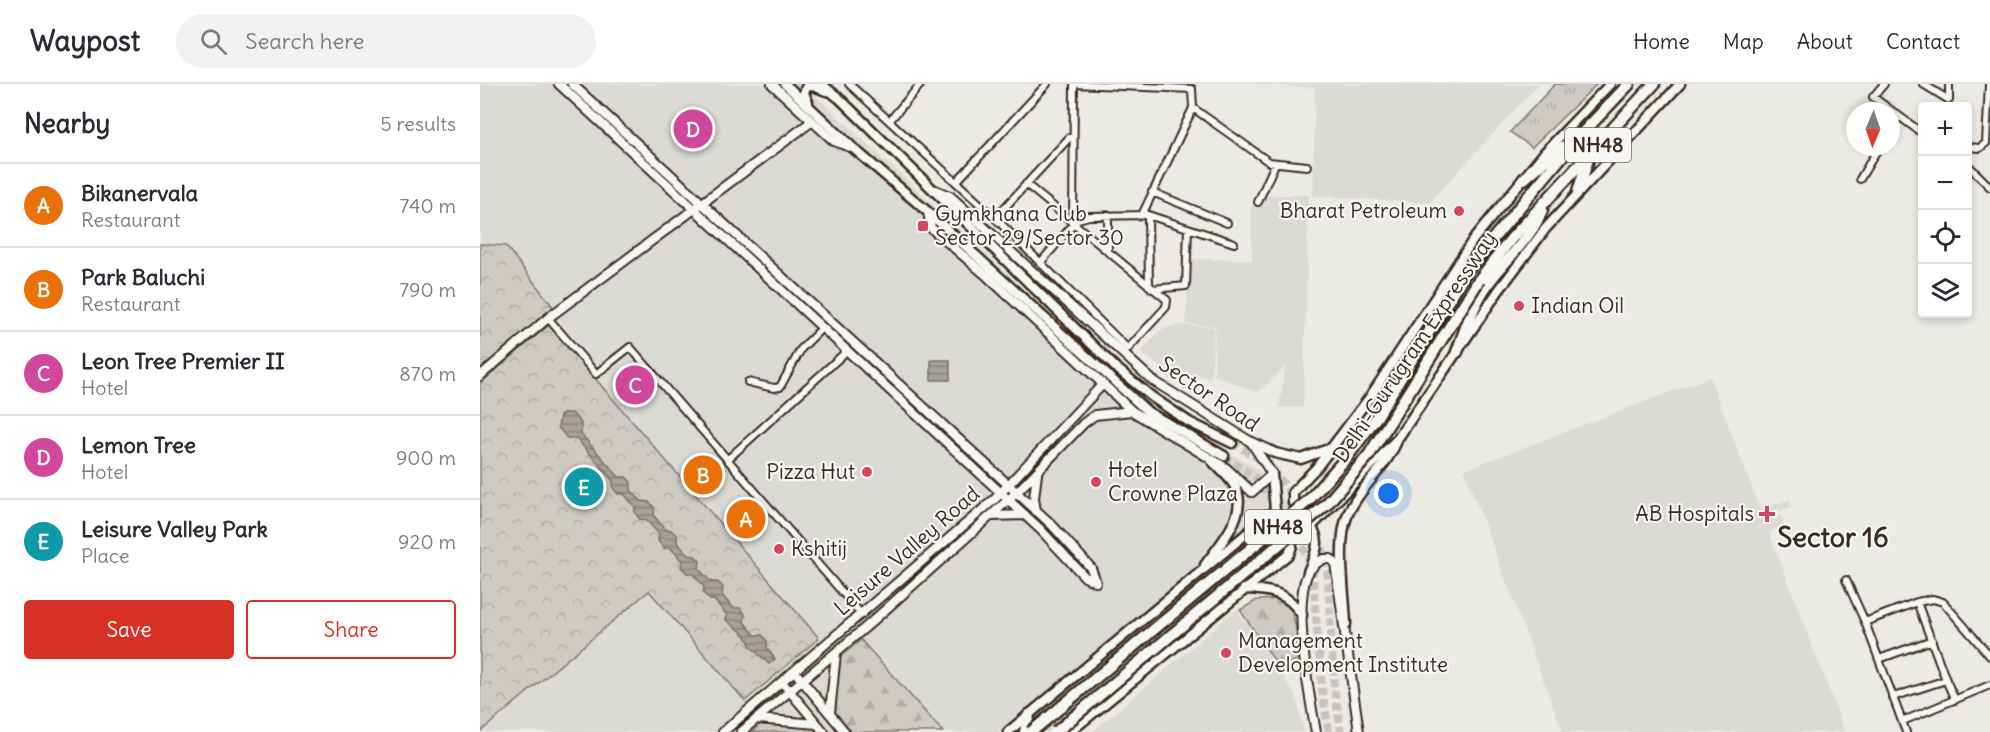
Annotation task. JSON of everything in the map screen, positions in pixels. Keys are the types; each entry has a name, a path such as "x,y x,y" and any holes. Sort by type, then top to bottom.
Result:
{"highway":[{"name":"Delhi-Gurugram Expressway","path":"1031,732 1309,500 1347,457 1378,415 1467,270 1573,143 1629,84"},
{"name":"Delhi-Gurugram Expressway","path":"1056,732 1326,505 1369,455 1479,280 1510,239 1543,207 1654,84"},
{"path":"1524,178 1561,147 1573,143"},
{"path":"1578,192 1589,156"},
{"path":"1457,352 1475,303 1534,227 1543,207"},
{"path":"1025,732 1029,715"}],"main road":[{"name":"Sector Road","path":"821,84 839,98 928,187"},
{"path":"1308,572 1317,540 1311,527 1293,503 1292,497 1370,397 1473,240 1545,152 1610,84"},
{"path":"1311,527 1398,438 1518,265 1578,192 1680,84"},
{"path":"791,86 815,119 928,212 1148,412 1224,456"},
{"path":"815,119 804,96 806,87 813,86 839,98"},
{"path":"928,187 1115,367 1189,422 1232,443"},
{"path":"1346,624 1343,533 1347,515 1392,453 1398,438"},
{"path":"1251,442 1275,453 1301,459 1332,448"},
{"path":"1196,578 1231,529 1238,500 1235,487 1212,460"},
{"path":"1070,732 1292,549 1275,510 1272,474"},
{"path":"1008,732 1275,510"},
{"path":"1244,589 1278,592 1294,602 1302,615"}],"street":[{"path":"559,84 698,206 1009,485 1091,568 1096,582 1084,577 1025,515 823,327 698,206 572,84"},
{"path":"480,376 548,318 815,119 772,84"},
{"path":"849,84 891,119 1041,262 1126,351 1166,307 1167,300 1073,225 1026,184"},
{"path":"891,119 921,84"},
{"path":"956,182 1047,84"},
{"path":"1073,225 1074,84 1192,89 1193,108 1152,192 1145,215 1150,288"},
{"path":"1880,102 1873,97 1884,84"},
{"path":"1923,84 1949,100 1949,84"},
{"path":"1972,147 1980,148 1986,143 1989,84"},
{"path":"1193,108 1275,164 1308,166"},
{"path":"1900,117 1918,129"},
{"path":"995,218 1069,138"},
{"path":"1860,179 1874,156"},
{"path":"1258,202 1275,164"},
{"path":"1972,169 1990,187"},
{"name":"Sector Road","path":"928,187 950,196 1126,351 1152,380 1251,442 1272,474"},
{"path":"1152,192 1227,223"},
{"path":"928,212 931,228 987,276 1132,411 1226,468 1252,492 1272,474"},
{"path":"1108,215 1108,252"},
{"path":"1041,262 1083,216 1145,215 1234,243"},
{"path":"1150,288 1186,286 1188,228"},
{"path":"548,318 596,374 630,347 862,615"},
{"path":"748,382 774,388 780,387 801,349 823,327"},
{"path":"728,459 848,350"},
{"name":"Leisure Valley Road","path":"723,732 862,615 1001,493 1103,384"},
{"name":"Leisure Valley Road","path":"741,732 1009,500 1037,474 1084,423 1095,415 1132,411"},
{"path":"1036,511 1034,498 1037,474"},
{"path":"991,516 1025,515"},
{"path":"1316,732 1302,615 1304,585 1308,572 1323,559 1331,559 1335,563 1339,609 1346,624 1359,732"},
{"path":"1846,580 1865,622 1906,732"},
{"path":"1865,622 1917,602 1941,600 1990,656"},
{"path":"1917,602 1946,680 1956,700"},
{"path":"1879,659 1932,640"},
{"path":"830,713 836,652"},
{"path":"795,672 845,732"},
{"path":"1893,697 1946,680"},
{"path":"782,682 824,732"},
{"path":"1902,721 1990,686"},
{"path":"806,710 819,701"},
{"path":"757,719 817,724"}],"shaded area":[{"path":"480,84 803,84 1152,408 1259,470 1300,520 1048,732 480,732"},
{"path":"1252,84 1539,84 1429,203 1313,196 1315,88"},
{"path":"1267,195 1309,195 1303,408 1279,407 1285,367 1258,393 1214,375 1215,326 1186,324 1189,259 1252,260 1251,207"},
{"path":"1179,325 1214,327 1211,378 1169,373 1140,352 1162,329"},
{"path":"931,360 950,360 950,380 931,380"},
{"path":"1710,377 1760,509 1789,500 1791,507 1775,513 1777,517 1781,516 1784,526 1769,532 1845,732 1563,732 1464,470"},
{"path":"572,413 581,423 581,434 619,477 626,477 631,482 631,490 641,501 649,502 654,507 654,516 665,529 677,535 677,542 688,555 695,556 700,561 699,569 711,582 718,582 723,587 722,595 733,608 740,608 745,614 744,622 755,635 762,635 767,641 767,648 775,659 769,664 750,646 744,634 726,620 727,615 714,600 710,600 703,593 704,587 693,574 687,573 681,567 682,561 671,548 664,548 658,541 659,534 646,520 640,519 635,513 635,507 624,494 618,494 613,488 613,481 577,439 567,438 558,427 560,416"},
{"name":"Management Development Institute","path":"1237,609 1296,696 1304,732 1092,732"}],"green space":[{"path":"1555,84 1597,84 1532,147 1510,132"},
{"path":"480,244 506,246 553,307 480,371"},
{"path":"549,325 819,638 745,701 649,591 480,732 480,384"},
{"path":"1280,599 1291,606 1296,628 1298,660 1278,666 1240,610 1257,600"},
{"path":"861,640 943,732 851,732 833,711 840,657"},
{"path":"761,724 815,728 818,732 752,732"}],"tunnel":[{"path":"1232,443 1270,465 1295,500"},
{"path":"1224,456 1256,478 1276,506"},
{"path":"1283,516 1301,543 1312,567 1322,689 1329,732"},
{"path":"1318,536 1327,563 1334,686 1341,732"}],"place":[{"name":"Lemon Tree","path":"693,129"},
{"name":"Bharat Petroleum","path":"1459,211"},
{"name":"Gymkhana Club Sector 29/Sector 30","path":"923,226"},
{"name":"Indian Oil","path":"1519,306"},
{"name":"Leon Tree Premier II","path":"635,385"},
{"name":"Pizza Hut","path":"867,472"},
{"name":"Park Baluchi","path":"703,475"},
{"name":"Hotel Crowne Plaza","path":"1096,482"},
{"name":"Leisure Valley Park","path":"584,487"},
{"name":"AB Hospitals","path":"1767,514"},
{"name":"Bikanervala","path":"746,519"},
{"name":"Kshitij","path":"779,549"},
{"name":"Management Development Institute","path":"1226,653"}],"district":[{"name":"Sector 16","path":"1833,538"}]}
